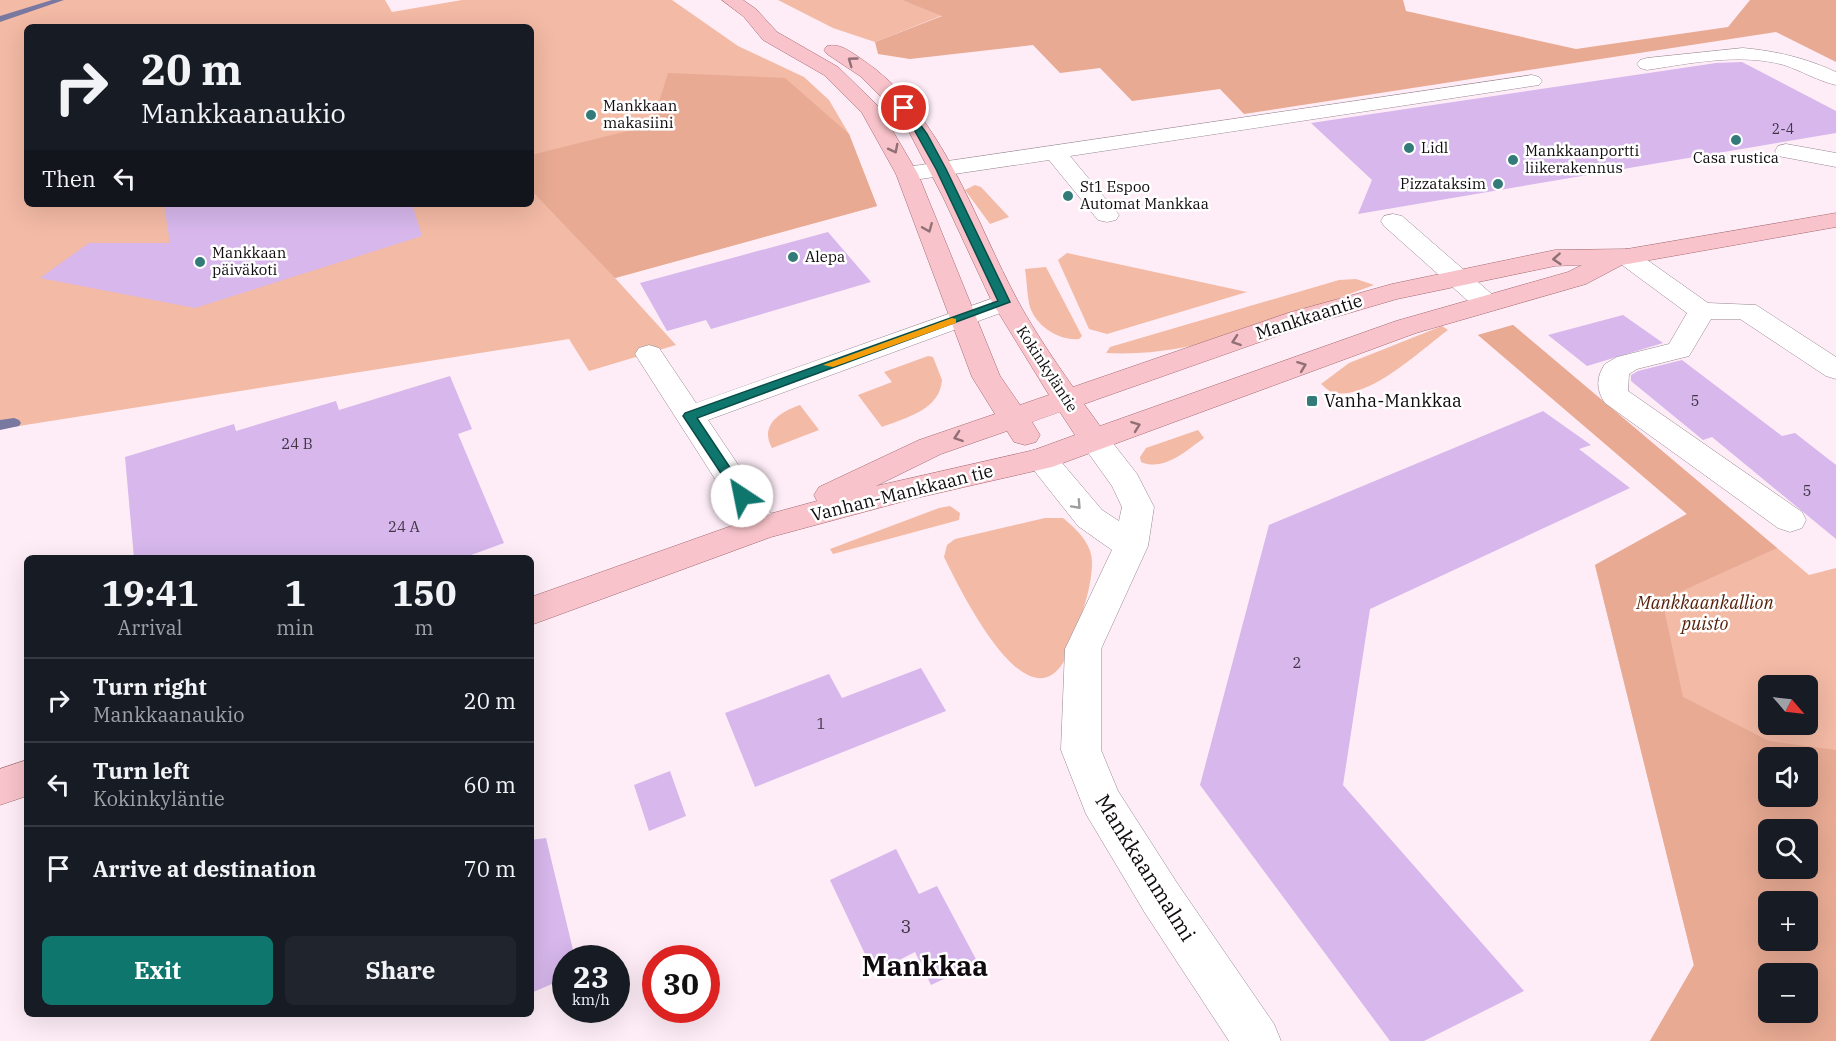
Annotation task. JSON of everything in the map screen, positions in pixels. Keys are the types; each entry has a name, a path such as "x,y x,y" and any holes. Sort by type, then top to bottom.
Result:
{"main road":[{"name":"Kokinkyläntie","path":"731,0 750,14 770,36 831,71 871,110 907,174 986,377 1041,459"},
{"name":"Kokinkyläntie","path":"750,14 791,27 838,52 874,79 904,108 922,134 941,169 1005,302 1094,440"},
{"name":"Mankkaantie","path":"1013,419 1298,319 1392,292 1554,258 1621,258 1836,220"},
{"name":"Mankkaantie","path":"1041,459 1406,327 1485,302 1577,278 1621,258"},
{"name":"Vanhan-Mankkaan tie","path":"763,527 930,447 1013,419"},
{"name":"Vanhan-Mankkaan tie","path":"534,610 763,527 912,488 956,480 1041,459"},
{"path":"0,786 24,779"}],"street":[{"path":"1647,64 1725,52 1751,52 1810,66 1836,79"},
{"path":"907,174 1532,81"},
{"path":"1786,151 1836,160"},
{"path":"1055,152 1107,214"},
{"path":"1393,221 1485,302"},
{"path":"1621,258 1702,311 1746,310 1836,370"},
{"path":"689,416 1005,302"},
{"path":"1702,311 1679,350 1627,363 1616,370 1612,385 1615,396 1790,520"},
{"path":"649,354 763,527"},
{"name":"Mankkaanmalmi","path":"1094,440 1126,482 1138,507 1131,546 1083,649 1081,750 1101,801 1161,898 1257,1041"},
{"path":"1041,459 1090,518 1131,546"}],"green space":[{"path":"0,0 385,0 392,12 462,0 672,0 738,46 804,77 829,100 849,134 877,206 615,278 676,345 589,371 569,339 0,429"},
{"path":"778,0 902,0 943,15 875,42 833,28"},
{"path":"975,185 981,187 1009,217 990,224 965,190"},
{"path":"1067,253 1247,292 1107,334 1089,329 1058,260"},
{"path":"1046,267 1082,336 1079,339 1056,335 1043,326 1033,314 1029,303 1025,269"},
{"path":"1356,279 1374,285 1276,321 1209,342 1141,353 1106,353 1110,347 1339,280"},
{"name":"Mankkaankallion puisto","path":"1513,325 1809,575 1836,568 1836,1041 1650,1041 1694,965 1595,565 1687,514 1478,335"},
{"path":"1442,326 1448,330 1409,361 1361,390 1346,393 1331,391 1321,384 1349,363"},
{"path":"928,356 933,357 942,380 935,399 911,416 882,427 858,395 892,382 884,372"},
{"path":"800,405 819,430 772,448 768,433 770,426 785,411"},
{"path":"1198,430 1204,438 1183,454 1158,464 1141,462 1140,457 1146,448"},
{"path":"950,506 960,513 959,520 833,554 830,549 939,508"},
{"path":"1045,518 1063,518 1073,527 1086,543 1092,562 1085,603 1067,655 1063,663 1047,677 1030,676 1012,663 994,643 977,618 944,557 947,545 955,539"}],"shaded area":[{"path":"902,0 1403,0 1406,11 1576,49 1728,27 1750,0 1836,0 1836,62 1776,32 1244,114 1220,89 1132,101 1100,68 1060,73 1033,45 910,59 878,54 875,42 942,16"},
{"path":"668,73 785,78 849,134 877,206 615,278 534,193 534,154 652,125"},
{"name":"Mankkaankallion puisto","path":"1513,325 1777,548 1662,600 1683,697 1769,741 1814,747 1758,747 1758,807 1818,807 1818,748 1836,750 1836,1041 1650,1041 1694,965 1595,565 1687,514 1478,335"}],"building":[{"name":"Mankkaanportti liikerakennus","path":"1742,62 1836,111 1836,133 1358,214 1372,180 1311,123 1716,63"},
{"name":"Mankkaan päiväkoti","path":"164,207 413,207 422,236 195,308 40,278 89,243 170,243"},
{"name":"Alepa","path":"828,232 871,282 711,329 706,320 667,331 640,283"},
{"path":"1623,315 1663,343 1587,366 1548,335"},
{"path":"1682,360 1782,436 1795,433 1836,465 1836,539 1712,437 1703,440 1631,381 1631,375 1638,371"},
{"path":"450,376 472,429 458,434 504,543 471,555 134,555 125,457 234,424 236,431 336,401 339,410"},
{"path":"1543,411 1591,445 1579,449 1630,488 1370,609 1343,785 1524,991 1424,1041 1390,1041 1200,785 1269,525"},
{"path":"921,668 946,711 755,787 725,713 829,674 842,698"},
{"path":"670,771 686,816 649,831 634,785"},
{"path":"546,838 572,945 552,945 552,984 534,992 534,840"},
{"path":"896,849 919,894 937,886 978,963 931,985 915,952 874,973 830,880"}],"waterway":[{"path":"0,19 60,0"},
{"path":"0,425 14,423"}],"slow traffic":[{"path":"829,365 952,321"}],"place":[{"name":"Mankkaan makasiini","path":"591,115"},
{"name":"Casa rustica","path":"1736,140"},
{"name":"Lidl","path":"1409,148"},
{"name":"Mankkaanportti liikerakennus","path":"1513,160"},
{"name":"Pizzataksim","path":"1498,184"},
{"name":"St1 Espoo Automat Mankkaa","path":"1068,196"},
{"name":"Alepa","path":"793,257"},
{"name":"Mankkaan päiväkoti","path":"200,262"},
{"name":"Vanha-Mankkaa","path":"1312,401"}],"district":[{"name":"Mankkaa","path":"925,966"}],"route":[{"path":"742,496 689,416 1005,302 941,169 922,134 904,108"}]}
